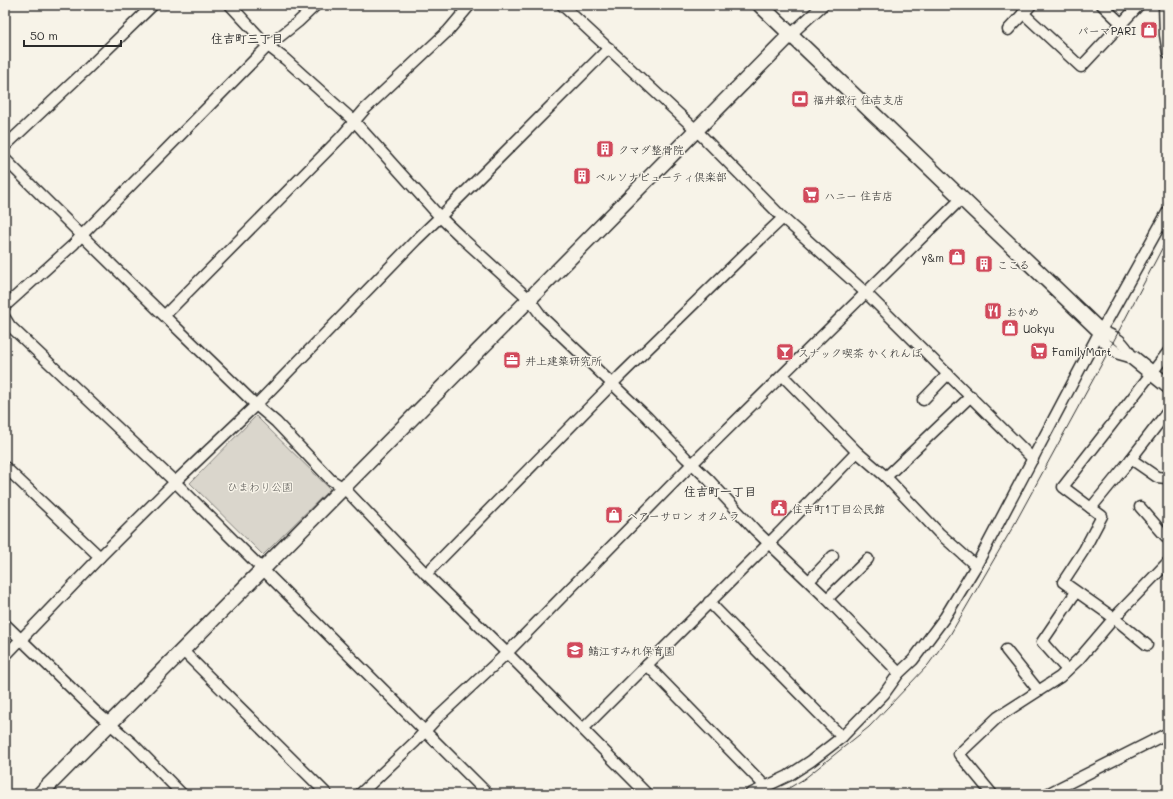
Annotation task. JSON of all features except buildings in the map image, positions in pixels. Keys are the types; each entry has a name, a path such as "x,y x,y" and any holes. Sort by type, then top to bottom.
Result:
{"street":[{"path":"5,146 153,5"},
{"path":"230,5 268,46 355,122 440,217 530,299 543,318 647,417 768,542 809,581 899,673"},
{"path":"5,306 74,244 268,46 298,22 316,5"},
{"path":"165,315 355,122 365,109 448,30 470,5"},
{"path":"562,5 696,130 783,218 866,293 1033,459"},
{"path":"760,5 1100,330 1116,336 1126,346 1133,358 1168,386"},
{"path":"40,794 790,35 823,5"},
{"path":"1008,30 1031,5"},
{"path":"1102,5 1122,24"},
{"path":"1023,13 1081,67 1139,5"},
{"path":"1164,5 1165,35 1168,53"},
{"path":"5,656 100,557 175,482 256,405 416,240 609,48"},
{"path":"5,159 81,236 165,315 256,405 276,422 331,480 344,488 426,574 647,794"},
{"path":"360,794 425,732 437,718 507,653 692,464 962,199"},
{"path":"750,794 788,776 811,761 842,737 884,694 899,673 913,660 945,617 976,566 1100,330 1108,319 1168,211"},
{"path":"426,574 613,385 783,218"},
{"path":"5,318 16,331 175,482 488,794"},
{"path":"1147,645 1114,618 1063,582 1084,550 1102,516 1063,487 1168,352"},
{"path":"923,400 948,374"},
{"path":"783,376 857,452 886,477 939,533 976,566"},
{"path":"886,477 970,396"},
{"path":"1090,508 1131,459 1168,411"},
{"path":"583,729 857,452"},
{"path":"1131,459 1157,477 1166,478 1168,480"},
{"path":"7,474 100,557"},
{"path":"1140,507 1168,539"},
{"path":"809,581 833,556"},
{"path":"827,599 868,559"},
{"path":"992,794 960,754 998,717 1060,677 1168,562"},
{"path":"1067,670 1042,642 1076,592"},
{"path":"709,602 842,737"},
{"path":"5,624 110,724 134,744 182,794"},
{"path":"182,650 327,794"},
{"path":"1006,650 1038,690"},
{"path":"647,665 765,786"},
{"path":"1048,794 1168,733"}],"green space":[{"name":"ひまわり公園","path":"256,416 330,489 263,555 190,483"}],"tram line":[{"path":"779,794 804,779 869,727 928,665 950,635 1014,525 1100,367 1168,237"}],"place":[{"name":"パーマPARI","path":"1149,30"},
{"name":"福井銀行 住吉支店","path":"800,99"},
{"name":"クマダ整骨院","path":"605,149"},
{"name":"ペルソナビューティ倶楽部","path":"582,176"},
{"name":"ハニー 住吉店","path":"811,195"},
{"name":"y&m","path":"957,257"},
{"name":"ここる","path":"984,264"},
{"name":"おかめ","path":"993,311"},
{"name":"Uokyu","path":"1010,328"},
{"name":"FamilyMart","path":"1039,351"},
{"name":"スナック喫茶 かくれんぼ","path":"785,352"},
{"name":"井上建築研究所","path":"512,360"},
{"name":"住吉町1丁目公民館","path":"779,508"},
{"name":"ヘアーサロン オクムラ","path":"614,515"},
{"name":"鯖江すみれ保育園","path":"575,650"}],"district":[{"name":"住吉町三丁目","path":"247,38"},
{"name":"住吉町一丁目","path":"720,491"}]}
